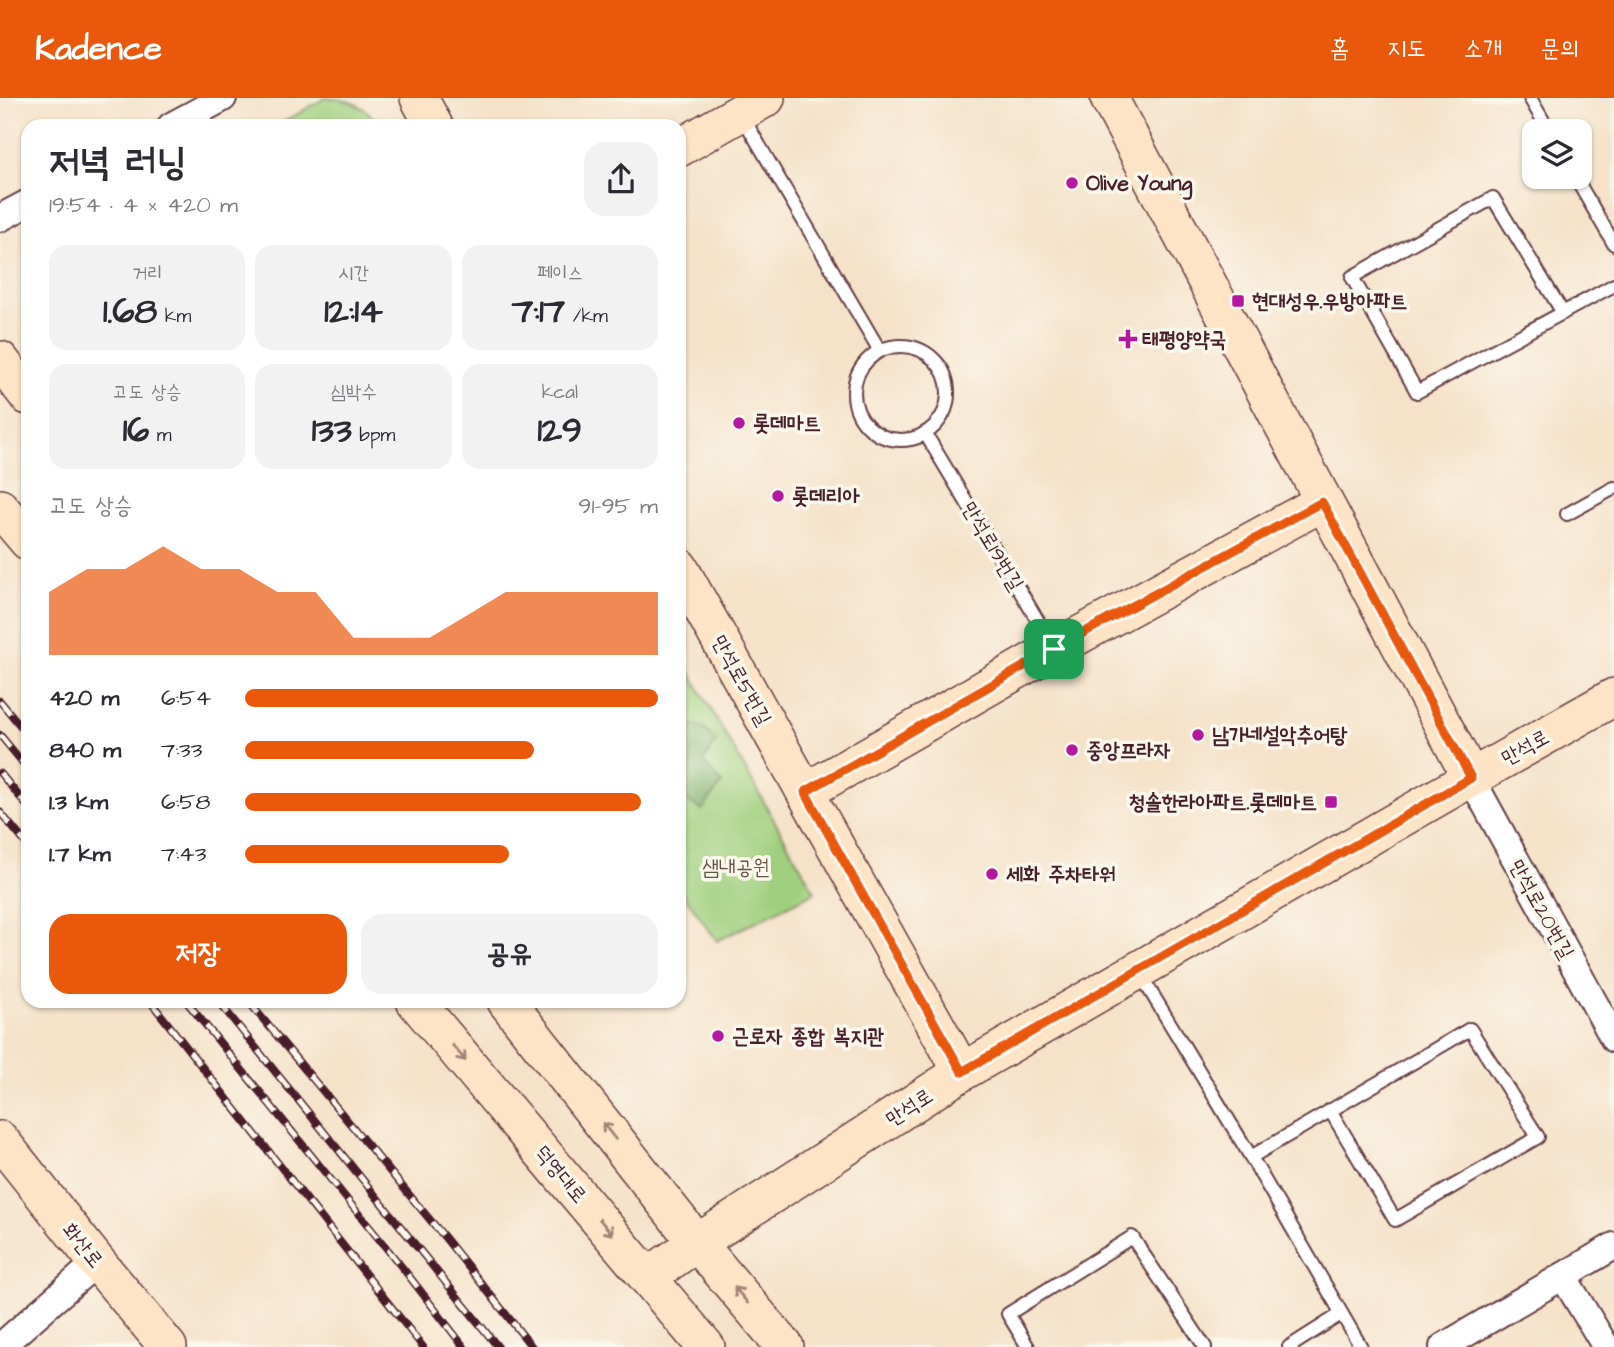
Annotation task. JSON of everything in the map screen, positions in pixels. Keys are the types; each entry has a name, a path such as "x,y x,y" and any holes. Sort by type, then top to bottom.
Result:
{"street":[{"path":"184,119 223,98"},
{"path":"419,98 430,119"},
{"path":"1116,101 1322,502 1471,778"},
{"path":"686,144 753,105"},
{"path":"0,218 21,207"},
{"path":"0,360 21,387"},
{"path":"805,792 1054,649 1322,502"},
{"path":"0,508 21,533"},
{"name":"만석로5번길","path":"686,580 962,1072"},
{"name":"만석로","path":"647,1277 962,1072 1614,697"},
{"name":"만석로20번길","path":"1471,778 1614,1039"},
{"name":"덕영대로","path":"421,1008 706,1347"},
{"path":"512,1008 697,1242 785,1347"},
{"name":"화산로","path":"0,1140 169,1347"},
{"path":"1443,1347 1614,1246"},
{"path":"0,1347 97,1262"},
{"path":"1563,1276 1606,1347"}],"lane":[{"path":"1530,98 1542,119"},
{"path":"753,105 880,351"},
{"path":"1582,189 1614,244"},
{"path":"1563,313 1493,198 1352,277 1417,392 1563,313 1614,285"},
{"path":"894,346 909,346 924,351 936,360 944,373 948,402 942,417 932,430 918,438 901,441 885,438 871,430 860,418 854,402 854,386 868,359 880,351 894,346"},
{"name":"만석로19번길","path":"925,433 1054,649"},
{"path":"1567,514 1614,488"},
{"path":"1139,971 1361,1347"},
{"path":"1251,1157 1330,1110 1469,1029 1538,1137 1395,1220 1330,1110"},
{"path":"1028,1347 1007,1314 1132,1237 1205,1347"},
{"path":"1289,1347 1341,1314"}],"green space":[{"path":"325,98 356,104 374,119 289,119"},
{"name":"샘내공원","path":"686,665 815,892 717,941 686,898"},
{"path":"686,723 703,728 716,741 703,762 722,783 702,810 686,800"}],"railway":[{"path":"0,701 21,726"},
{"path":"0,735 21,760"},
{"path":"0,773 21,798"},
{"path":"0,812 21,838"},
{"path":"156,1008 423,1347"},
{"path":"192,1008 464,1347"},
{"path":"224,1008 498,1347"},
{"path":"254,1008 532,1347"}],"place":[{"name":"Olive Young","path":"1072,183"},
{"name":"현대성우.우방아파트","path":"1238,301"},
{"name":"태평양약국","path":"1128,339"},
{"name":"롯데마트","path":"739,423"},
{"name":"롯데리아","path":"778,496"},
{"name":"남가네설악추어탕","path":"1198,735"},
{"name":"중앙프라자","path":"1072,750"},
{"name":"청솔한라아파트.롯데마트","path":"1331,802"},
{"name":"세화 주차타워","path":"992,874"},
{"name":"근로자 종합 복지관","path":"718,1036"}],"route":[{"path":"1322,502 1471,778 962,1072 805,792 1054,649 1322,502"}]}
